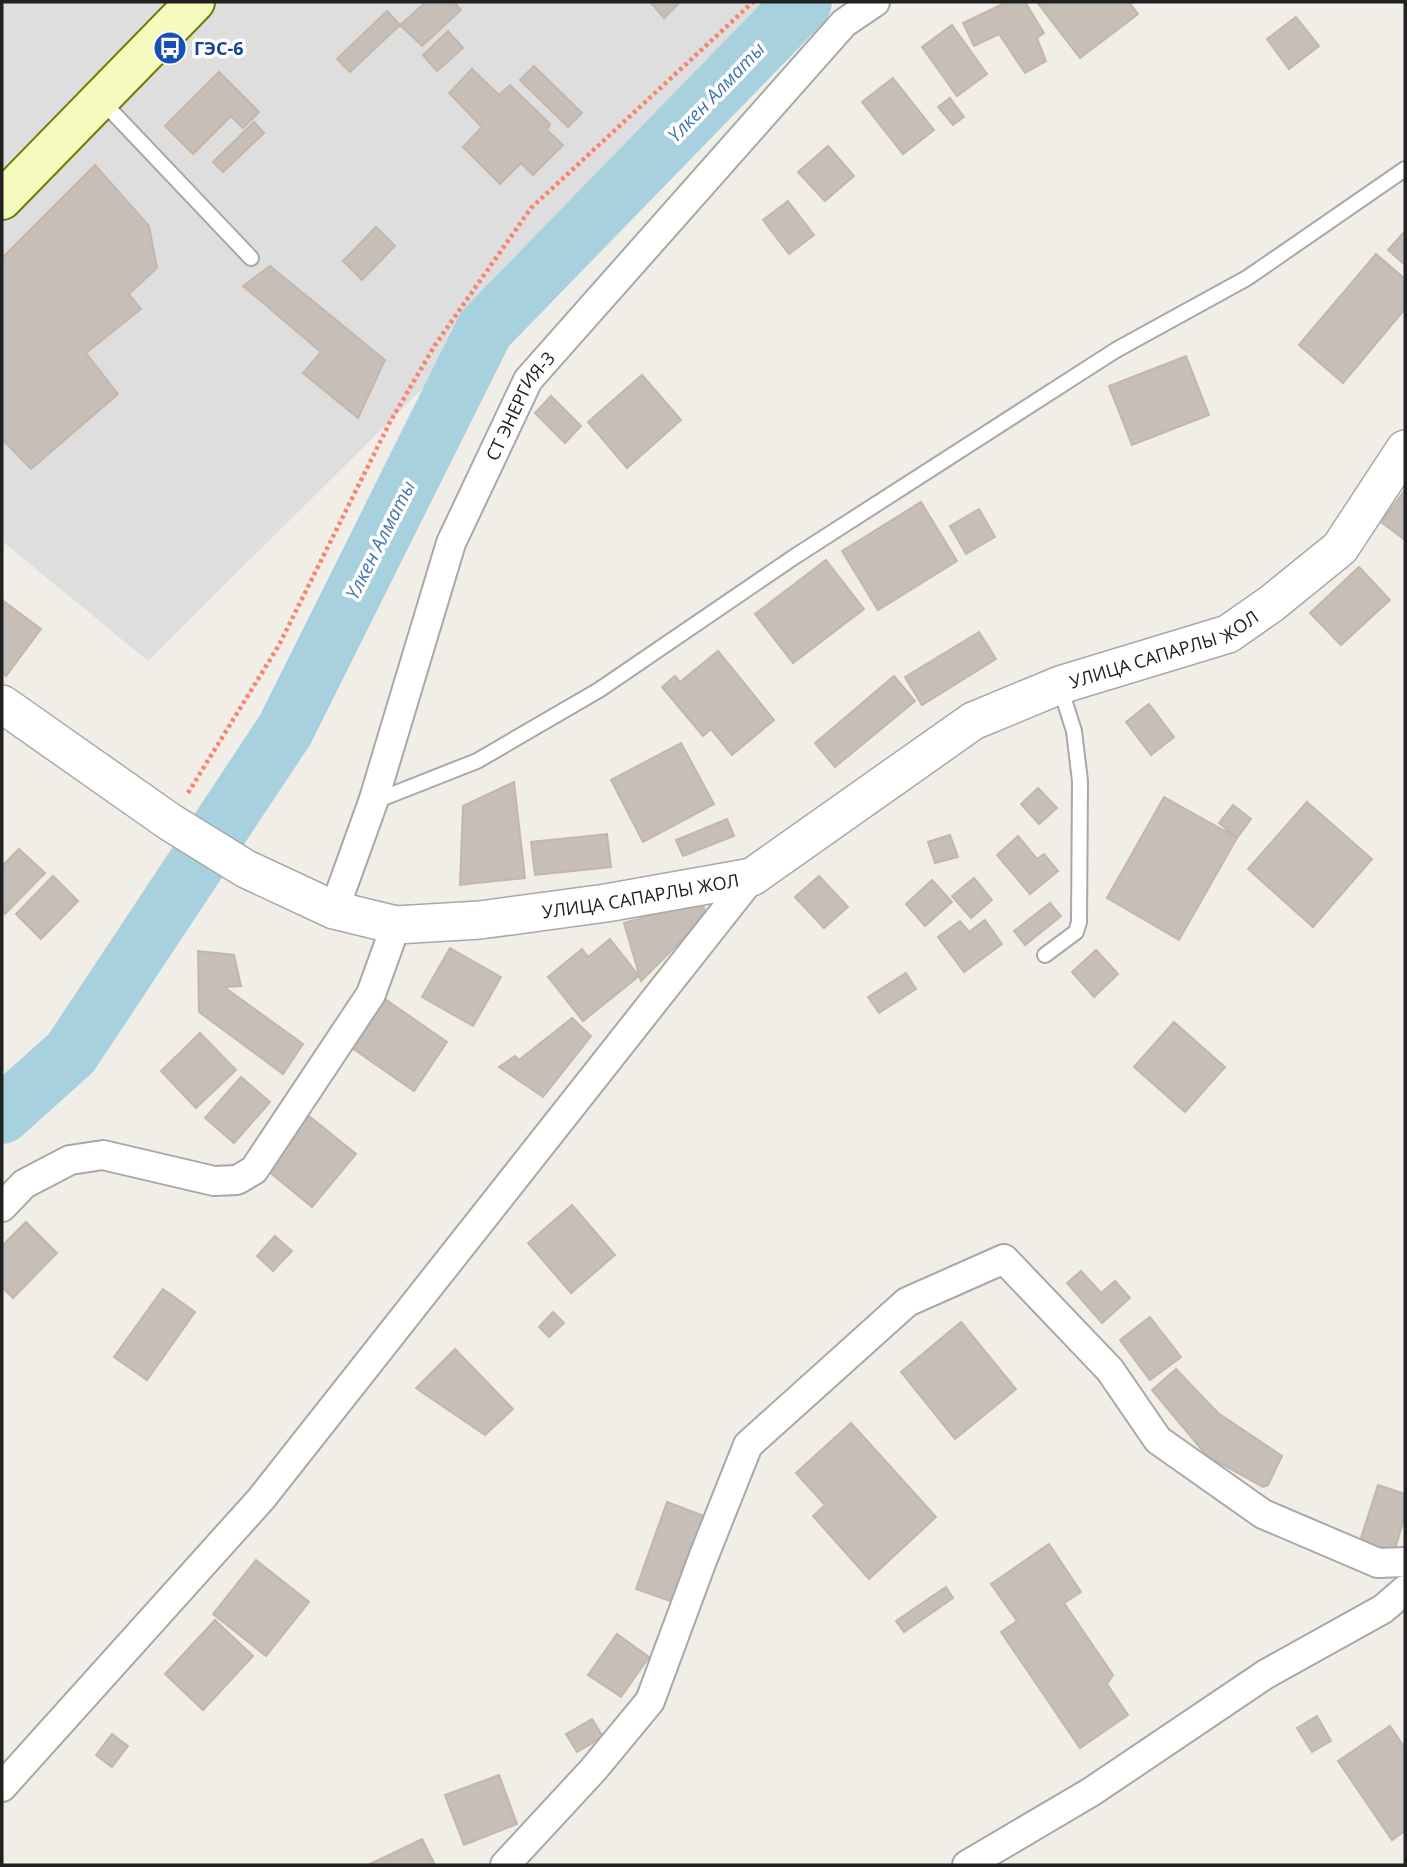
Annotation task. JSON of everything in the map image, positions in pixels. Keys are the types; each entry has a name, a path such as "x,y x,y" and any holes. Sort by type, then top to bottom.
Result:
{"main road":[{"path":"2,200 195,2"}],"street":[{"name":"СТ ЭНЕРГИЯ-3","path":"334,910 373,802 451,544 528,380 844,23 875,2"},
{"name":"УЛИЦА САПАРЛЫ ЖОЛ","path":"2,704 170,822 246,869 334,910 396,925 480,920 606,903 752,877 973,721 1060,685 1228,634 1340,548 1405,449"},
{"path":"2,1787 261,1499 752,877"},
{"path":"2,1207 24,1184 70,1160 103,1155 214,1181 237,1180 254,1170 371,994 396,925"},
{"path":"505,1865 593,1770 650,1701 702,1558 748,1445 907,1302 1004,1259 1110,1370 1158,1440 1263,1514 1378,1563 1405,1562"},
{"path":"967,1865 1091,1792 1266,1674 1383,1609 1405,1590"}],"lane":[{"path":"100,99 251,258"},
{"path":"373,802 477,761 599,690 805,549 1115,350 1247,278 1405,169"},
{"path":"1045,955 1076,932 1079,922 1080,780 1073,731 1060,685"}],"path":[{"path":"170,822 279,645 396,411 435,345 531,208 753,2"}],"shaded area":[{"path":"2,2 812,2 148,661 2,541"}],"building":[{"path":"426,2 454,2 461,10 422,46 400,25"},
{"path":"650,2 680,2 664,18"},
{"path":"1007,2 1025,2 1044,33 1037,38 1046,61 1025,73 999,34 974,46 963,23"},
{"path":"1037,2 1129,2 1138,14 1080,58"},
{"path":"387,11 400,25 350,72 337,59"},
{"path":"1296,17 1319,46 1289,69 1267,39"},
{"path":"952,25 987,74 957,96 922,47"},
{"path":"448,31 463,48 437,71 423,55"},
{"path":"534,66 582,113 568,127 520,80"},
{"path":"472,69 499,95 510,85 550,124 547,130 563,145 533,175 521,163 500,184 463,147 482,127 449,93"},
{"path":"219,72 259,112 243,128 231,116 193,154 165,126"},
{"path":"893,78 934,130 903,154 862,102"},
{"path":"950,98 964,117 953,125 938,107"},
{"path":"254,122 264,133 223,172 213,162"},
{"path":"828,146 854,176 825,201 798,172"},
{"path":"95,165 149,226 157,268 129,294 141,309 86,353 118,394 31,469 2,439 2,258"},
{"path":"788,201 814,235 789,254 763,220"},
{"path":"376,227 395,246 362,280 343,261"},
{"path":"1405,231 1405,265 1388,250"},
{"path":"1376,254 1405,279 1405,309 1343,383 1299,345"},
{"path":"270,266 385,360 358,418 303,373 321,352 243,286"},
{"path":"1186,356 1209,415 1132,445 1109,386"},
{"path":"642,375 681,420 627,468 588,422"},
{"path":"551,396 581,426 565,443 535,413"},
{"path":"1405,490 1405,540 1381,522"},
{"path":"921,502 957,561 878,610 842,551"},
{"path":"979,509 995,537 966,554 950,526"},
{"path":"826,560 864,609 793,663 755,614"},
{"path":"1359,567 1390,600 1341,645 1310,613"},
{"path":"2,600 41,629 6,676 2,673"},
{"path":"979,632 996,659 922,705 905,677"},
{"path":"718,651 774,720 732,755 711,729 703,736 662,687 675,676 680,682"},
{"path":"894,676 915,701 835,767 815,743"},
{"path":"1149,704 1174,737 1151,755 1126,722"},
{"path":"681,743 714,804 643,842 611,780"},
{"path":"514,782 525,878 460,885 463,806"},
{"path":"1038,788 1057,808 1039,824 1021,804"},
{"path":"1164,797 1237,838 1179,940 1107,898"},
{"path":"1307,802 1372,859 1313,927 1248,869"},
{"path":"1233,805 1251,819 1237,838 1219,823"},
{"path":"727,819 734,836 683,856 676,840"},
{"path":"607,834 611,867 535,875 531,842"},
{"path":"950,835 958,857 935,863 928,842"},
{"path":"1018,836 1037,859 1044,854 1058,871 1030,894 997,855"},
{"path":"19,849 45,873 5,914 2,910 2,866"},
{"path":"53,876 78,901 41,939 16,914"},
{"path":"819,876 848,907 824,928 795,897"},
{"path":"974,878 992,900 971,918 952,896"},
{"path":"932,880 952,902 925,926 906,904"},
{"path":"702,901 706,916 641,981 624,923"},
{"path":"1050,903 1061,916 1025,945 1014,931"},
{"path":"985,920 1002,944 964,972 938,937 960,921 969,932"},
{"path":"610,939 639,976 583,1021 548,977 582,949 588,957"},
{"path":"450,948 501,977 473,1026 422,997"},
{"path":"1096,950 1118,974 1094,997 1072,972"},
{"path":"198,951 234,955 241,986 224,987 303,1044 283,1074 199,1012"},
{"path":"906,973 916,989 879,1013 868,997"},
{"path":"385,999 447,1042 414,1091 352,1048"},
{"path":"572,1018 591,1036 543,1097 499,1067 515,1056 519,1060"},
{"path":"1174,1022 1225,1067 1185,1112 1134,1067"},
{"path":"200,1033 236,1070 196,1108 161,1071"},
{"path":"241,1077 270,1102 234,1143 205,1118"},
{"path":"309,1116 356,1154 312,1207 266,1169"},
{"path":"572,1205 615,1255 571,1293 528,1243"},
{"path":"26,1222 57,1253 13,1298 2,1287 2,1246"},
{"path":"275,1236 292,1251 273,1271 257,1256"},
{"path":"1081,1271 1101,1293 1115,1281 1130,1298 1102,1323 1067,1283"},
{"path":"163,1289 195,1312 147,1380 114,1357"},
{"path":"553,1312 564,1323 549,1337 539,1327"},
{"path":"1150,1317 1181,1357 1150,1380 1120,1340"},
{"path":"961,1322 1016,1389 955,1439 901,1372"},
{"path":"455,1349 513,1409 485,1435 416,1388"},
{"path":"1176,1369 1218,1413 1282,1456 1268,1485 1263,1487 1207,1456 1152,1390"},
{"path":"851,1423 936,1517 869,1579 813,1516 825,1505 796,1473"},
{"path":"1378,1485 1405,1494 1405,1516 1394,1552 1360,1541"},
{"path":"667,1502 704,1516 673,1602 636,1589"},
{"path":"1049,1544 1081,1592 1064,1603 1113,1675 1107,1684 1128,1715 1080,1748 1001,1632 1017,1621 991,1584"},
{"path":"256,1560 309,1602 266,1656 213,1614"},
{"path":"946,1587 953,1598 904,1632 896,1621"},
{"path":"215,1620 253,1656 203,1710 165,1674"},
{"path":"617,1634 649,1657 621,1697 588,1675"},
{"path":"1317,1716 1331,1741 1312,1752 1297,1728"},
{"path":"592,1719 603,1737 577,1752 566,1734"},
{"path":"1390,1726 1405,1748 1405,1831 1392,1840 1338,1761"},
{"path":"112,1734 128,1746 112,1767 96,1755"},
{"path":"499,1775 517,1824 464,1845 445,1795"},
{"path":"422,1839 435,1865 368,1865"}],"waterway":[{"name":"Үлкен Алматы","path":"2,1115 71,1053 285,730 485,329 803,2"}],"place":[{"name":"ГЭС-6","path":"170,48"}]}
